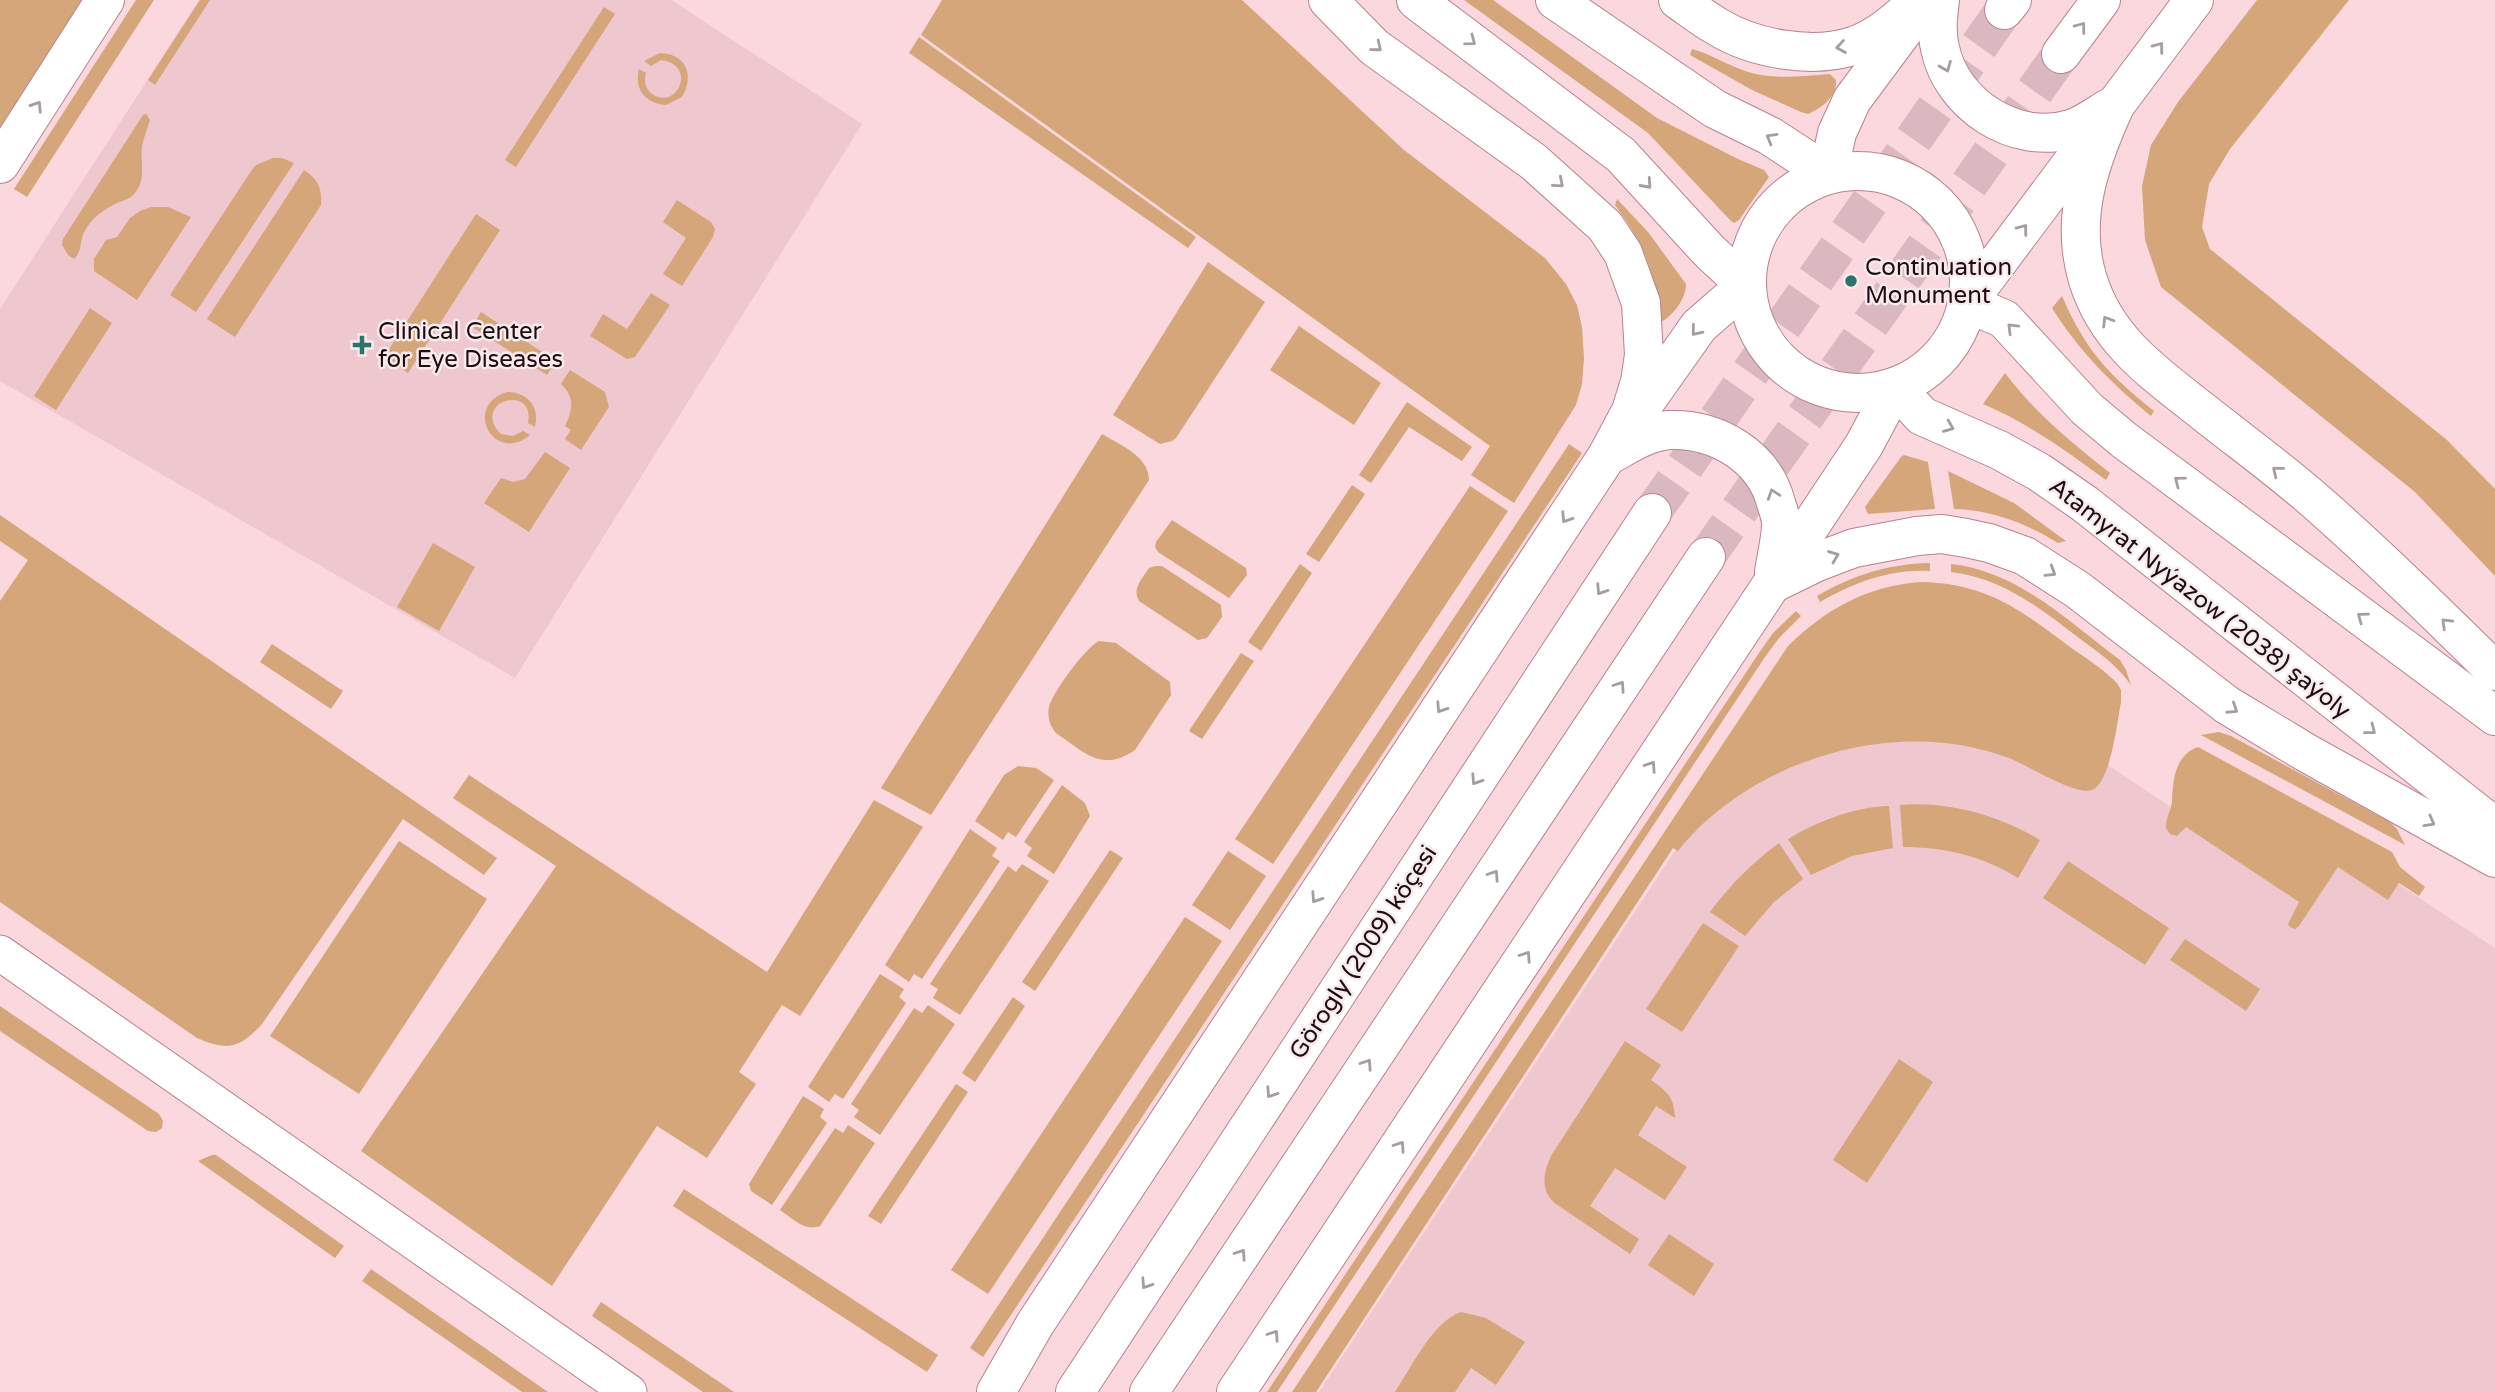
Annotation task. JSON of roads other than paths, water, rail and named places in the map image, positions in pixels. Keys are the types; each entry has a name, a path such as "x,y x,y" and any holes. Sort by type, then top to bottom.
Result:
{"main road":[{"path":"0,164 105,0"},
{"path":"1328,0 1374,47 1534,162 1605,226 1623,253 1640,303 1644,355 1640,382 1631,411 1606,456"},
{"path":"1416,0 1621,155 1710,252 1746,285"},
{"path":"1555,0 1715,109 1770,136 1828,174"},
{"path":"1678,0 1719,28 1744,40 1779,50 1824,50 1853,46 1903,15 1919,0"},
{"path":"1828,174 1837,133 1852,100 1927,0"},
{"path":"1940,0 1937,23 1940,49 1947,70 1956,88 1988,116 2011,128 2048,132 2071,129 2115,106"},
{"path":"2061,54 2101,0"},
{"path":"1967,303 2194,0"},
{"path":"2115,106 2096,148 2079,215 2080,240 2087,278 2105,320 2134,356 2319,505 2400,578 2495,671"},
{"path":"1847,171 1885,173 1902,179 1934,200 1946,214 1964,247 1969,275 1967,303 1962,322 1942,355 1913,379 1895,387 1861,394 1843,393 1810,383 1795,374 1769,350 1759,335 1748,302 1746,285 1752,248 1769,215 1795,190 1828,174 1847,171"},
{"path":"996,1392 1035,1324 1606,456 1699,326 1746,285"},
{"path":"1967,303 2004,319 2087,409 2124,440 2495,716"},
{"path":"1237,1392 1864,445 1895,387"},
{"name":"Atamyrat Nyýazow (2038) şaýoly","path":"1895,387 1922,416 1999,450 2039,472 2085,504 2495,827"},
{"path":"1606,456 1642,437 1667,430 1709,435 1727,443 1755,462 1767,478 1781,523 1772,584"},
{"name":"Görogly (2009) köçesi","path":"1074,1392 1652,513"},
{"path":"1772,584 1854,548 1917,536 1942,534 1966,538 2025,556 2078,590 2227,705 2305,752 2495,858"},
{"path":"1149,1392 1706,557"}],"street":[{"path":"0,953 629,1392"}],"tunnel":[{"path":"1652,513 2004,10"},
{"path":"1706,557 2061,54"}],"place":[{"name":"Continuation Monument","path":"1851,281"},
{"name":"Clinical Center for Eye Diseases","path":"362,345"}]}
